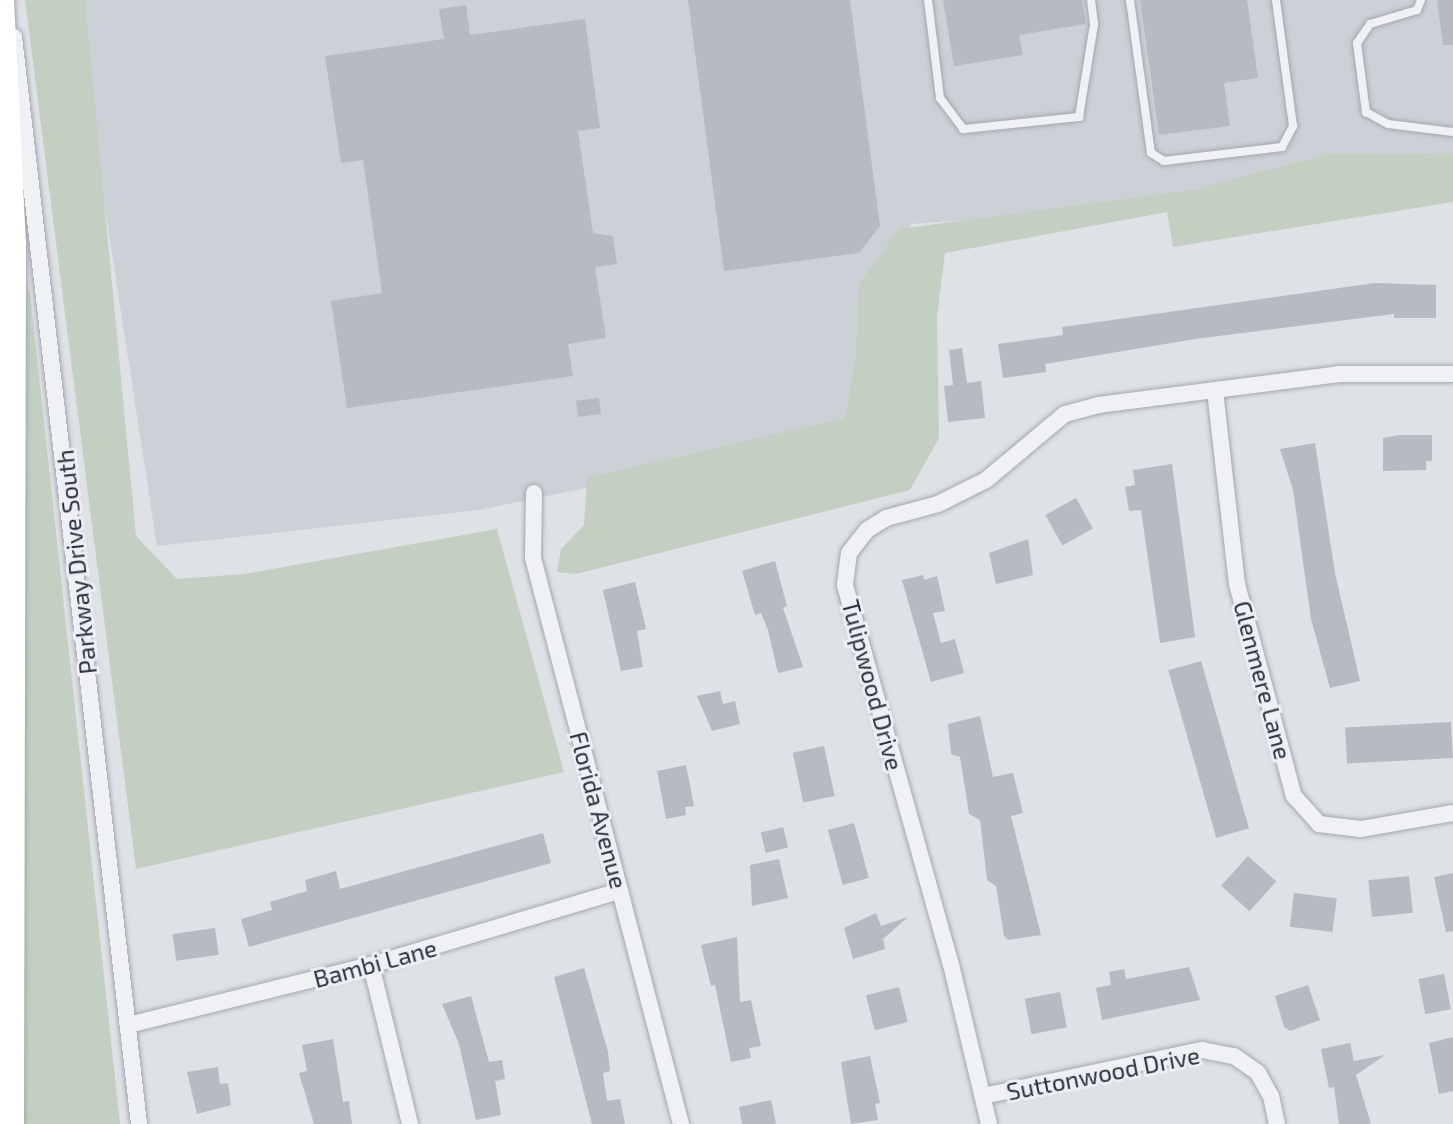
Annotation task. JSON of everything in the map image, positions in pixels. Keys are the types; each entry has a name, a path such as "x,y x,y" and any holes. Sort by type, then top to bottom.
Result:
{"highway":[{"path":"0,0 12,243 10,1124"}],"street":[{"name":"Parkway Drive South","path":"9,0 139,1124"},
{"name":"Tulipwood Drive","path":"989,1124 845,585 849,553 867,530 886,518 938,504 986,480 1065,414 1098,405 1339,374 1453,374"},
{"name":"Glenmere Lane","path":"1215,391 1237,584 1294,796 1319,824 1361,829 1453,813"},
{"name":"Florida Avenue","path":"534,493 533,558 681,1124"},
{"name":"Bambi Lane","path":"128,1025 371,965 620,891"},
{"path":"371,965 410,1124"},
{"name":"Suttonwood Drive","path":"983,1096 1202,1050 1234,1056 1258,1073 1271,1096 1277,1124"}],"lane":[{"path":"928,0 940,98 963,129 1079,117 1094,24 1091,0"},
{"path":"1130,0 1151,153 1164,161 1282,147 1293,126 1276,0"},
{"path":"1421,0 1417,10 1370,24 1357,43 1366,112 1388,124 1453,132"}],"shaded area":[{"path":"73,0 1453,0 1453,187 911,224 876,428 479,510 157,546"}],"green space":[{"path":"25,0 85,0 136,536 177,579 244,574 497,529 564,772 136,869"},
{"path":"1453,153 1453,202 1173,247 1167,212 945,253 937,316 939,438 910,490 576,574 557,572 561,549 584,525 587,478 845,418 856,355 859,284 899,229 1193,190 1329,154"},
{"path":"26,287 30,292 120,1124 20,1124"}],"building":[{"path":"688,0 850,0 880,226 859,253 724,271"},
{"path":"943,0 1082,0 1086,24 1019,35 1023,55 954,66"},
{"path":"1140,0 1247,0 1258,78 1224,83 1230,126 1159,135"},
{"path":"1437,0 1453,0 1453,45 1443,45"},
{"path":"466,5 470,35 585,19 600,128 578,131 593,233 613,236 617,264 595,267 606,338 568,344 573,376 347,408 331,301 382,293 363,160 341,163 325,56 444,39 439,9"},
{"path":"1375,283 1436,285 1436,318 1394,318 1394,314 1195,339 1045,364 1046,372 1003,378 998,344 1063,335 1062,327"},
{"path":"962,348 967,383 981,381 985,418 948,422 944,386 953,385 949,350"},
{"path":"599,398 601,414 578,417 576,401"},
{"path":"1432,435 1432,461 1426,461 1426,470 1383,471 1383,438"},
{"path":"1315,443 1335,573 1360,681 1330,688 1311,619 1293,490 1280,449"},
{"path":"1172,464 1195,637 1160,643 1141,510 1129,511 1125,487 1135,485 1133,470"},
{"path":"1076,498 1093,529 1062,546 1045,515"},
{"path":"1028,539 1033,575 996,584 989,553"},
{"path":"775,561 787,606 783,608 803,667 778,673 768,630 761,613 755,615 742,571"},
{"path":"923,575 924,580 937,576 945,611 933,613 941,643 955,639 964,673 931,682 902,580"},
{"path":"635,582 646,629 637,631 643,667 621,671 603,590"},
{"path":"1201,661 1249,828 1216,838 1168,670"},
{"path":"720,691 723,704 735,701 740,724 712,731 697,696"},
{"path":"980,716 993,777 1013,773 1023,813 1011,816 1041,935 1008,940 1004,936 996,886 987,880 980,820 969,814 960,757 951,754 948,724"},
{"path":"1451,722 1453,758 1347,763 1345,728"},
{"path":"824,746 835,796 803,803 793,753"},
{"path":"686,765 694,806 685,807 686,815 666,819 657,771"},
{"path":"854,823 869,878 843,885 828,830"},
{"path":"783,827 788,847 766,853 761,833"},
{"path":"543,833 551,863 249,947 241,919 272,910 270,902 307,891 305,880 336,871 340,889"},
{"path":"1248,856 1276,881 1249,911 1221,886"},
{"path":"779,859 788,898 752,906 750,865"},
{"path":"1453,873 1453,931 1446,932 1434,877"},
{"path":"1409,876 1413,913 1372,917 1368,880"},
{"path":"1294,893 1337,898 1333,932 1290,927"},
{"path":"876,913 881,926 908,917 883,939 885,949 853,959 844,928"},
{"path":"215,928 219,955 176,961 172,934"},
{"path":"737,937 740,1002 751,1000 761,1046 749,1048 751,1058 731,1062 715,985 711,986 701,945"},
{"path":"1189,967 1200,1000 1102,1020 1096,988 1111,985 1109,972 1124,969 1126,979"},
{"path":"584,968 608,1052 610,1071 603,1073 607,1101 620,1099 625,1124 592,1124 554,977"},
{"path":"1444,974 1451,1009 1425,1014 1418,979"},
{"path":"1308,985 1320,1020 1290,1031 1284,1027 1275,996"},
{"path":"899,987 908,1022 875,1030 866,995"},
{"path":"1060,992 1067,1027 1032,1034 1025,999"},
{"path":"471,996 489,1062 502,1060 505,1079 495,1081 501,1115 476,1120 459,1044 442,1004"},
{"path":"1453,1037 1453,1091 1439,1094 1429,1043"},
{"path":"333,1039 343,1102 349,1101 352,1124 314,1124 299,1073 307,1071 302,1045"},
{"path":"1350,1043 1354,1061 1385,1055 1356,1075 1371,1124 1339,1124 1334,1087 1329,1088 1321,1049"},
{"path":"870,1056 880,1103 875,1104 878,1120 851,1124 841,1062"},
{"path":"218,1067 220,1084 228,1083 231,1105 197,1114 187,1072"},
{"path":"771,1100 776,1124 742,1124 739,1107"}]}
